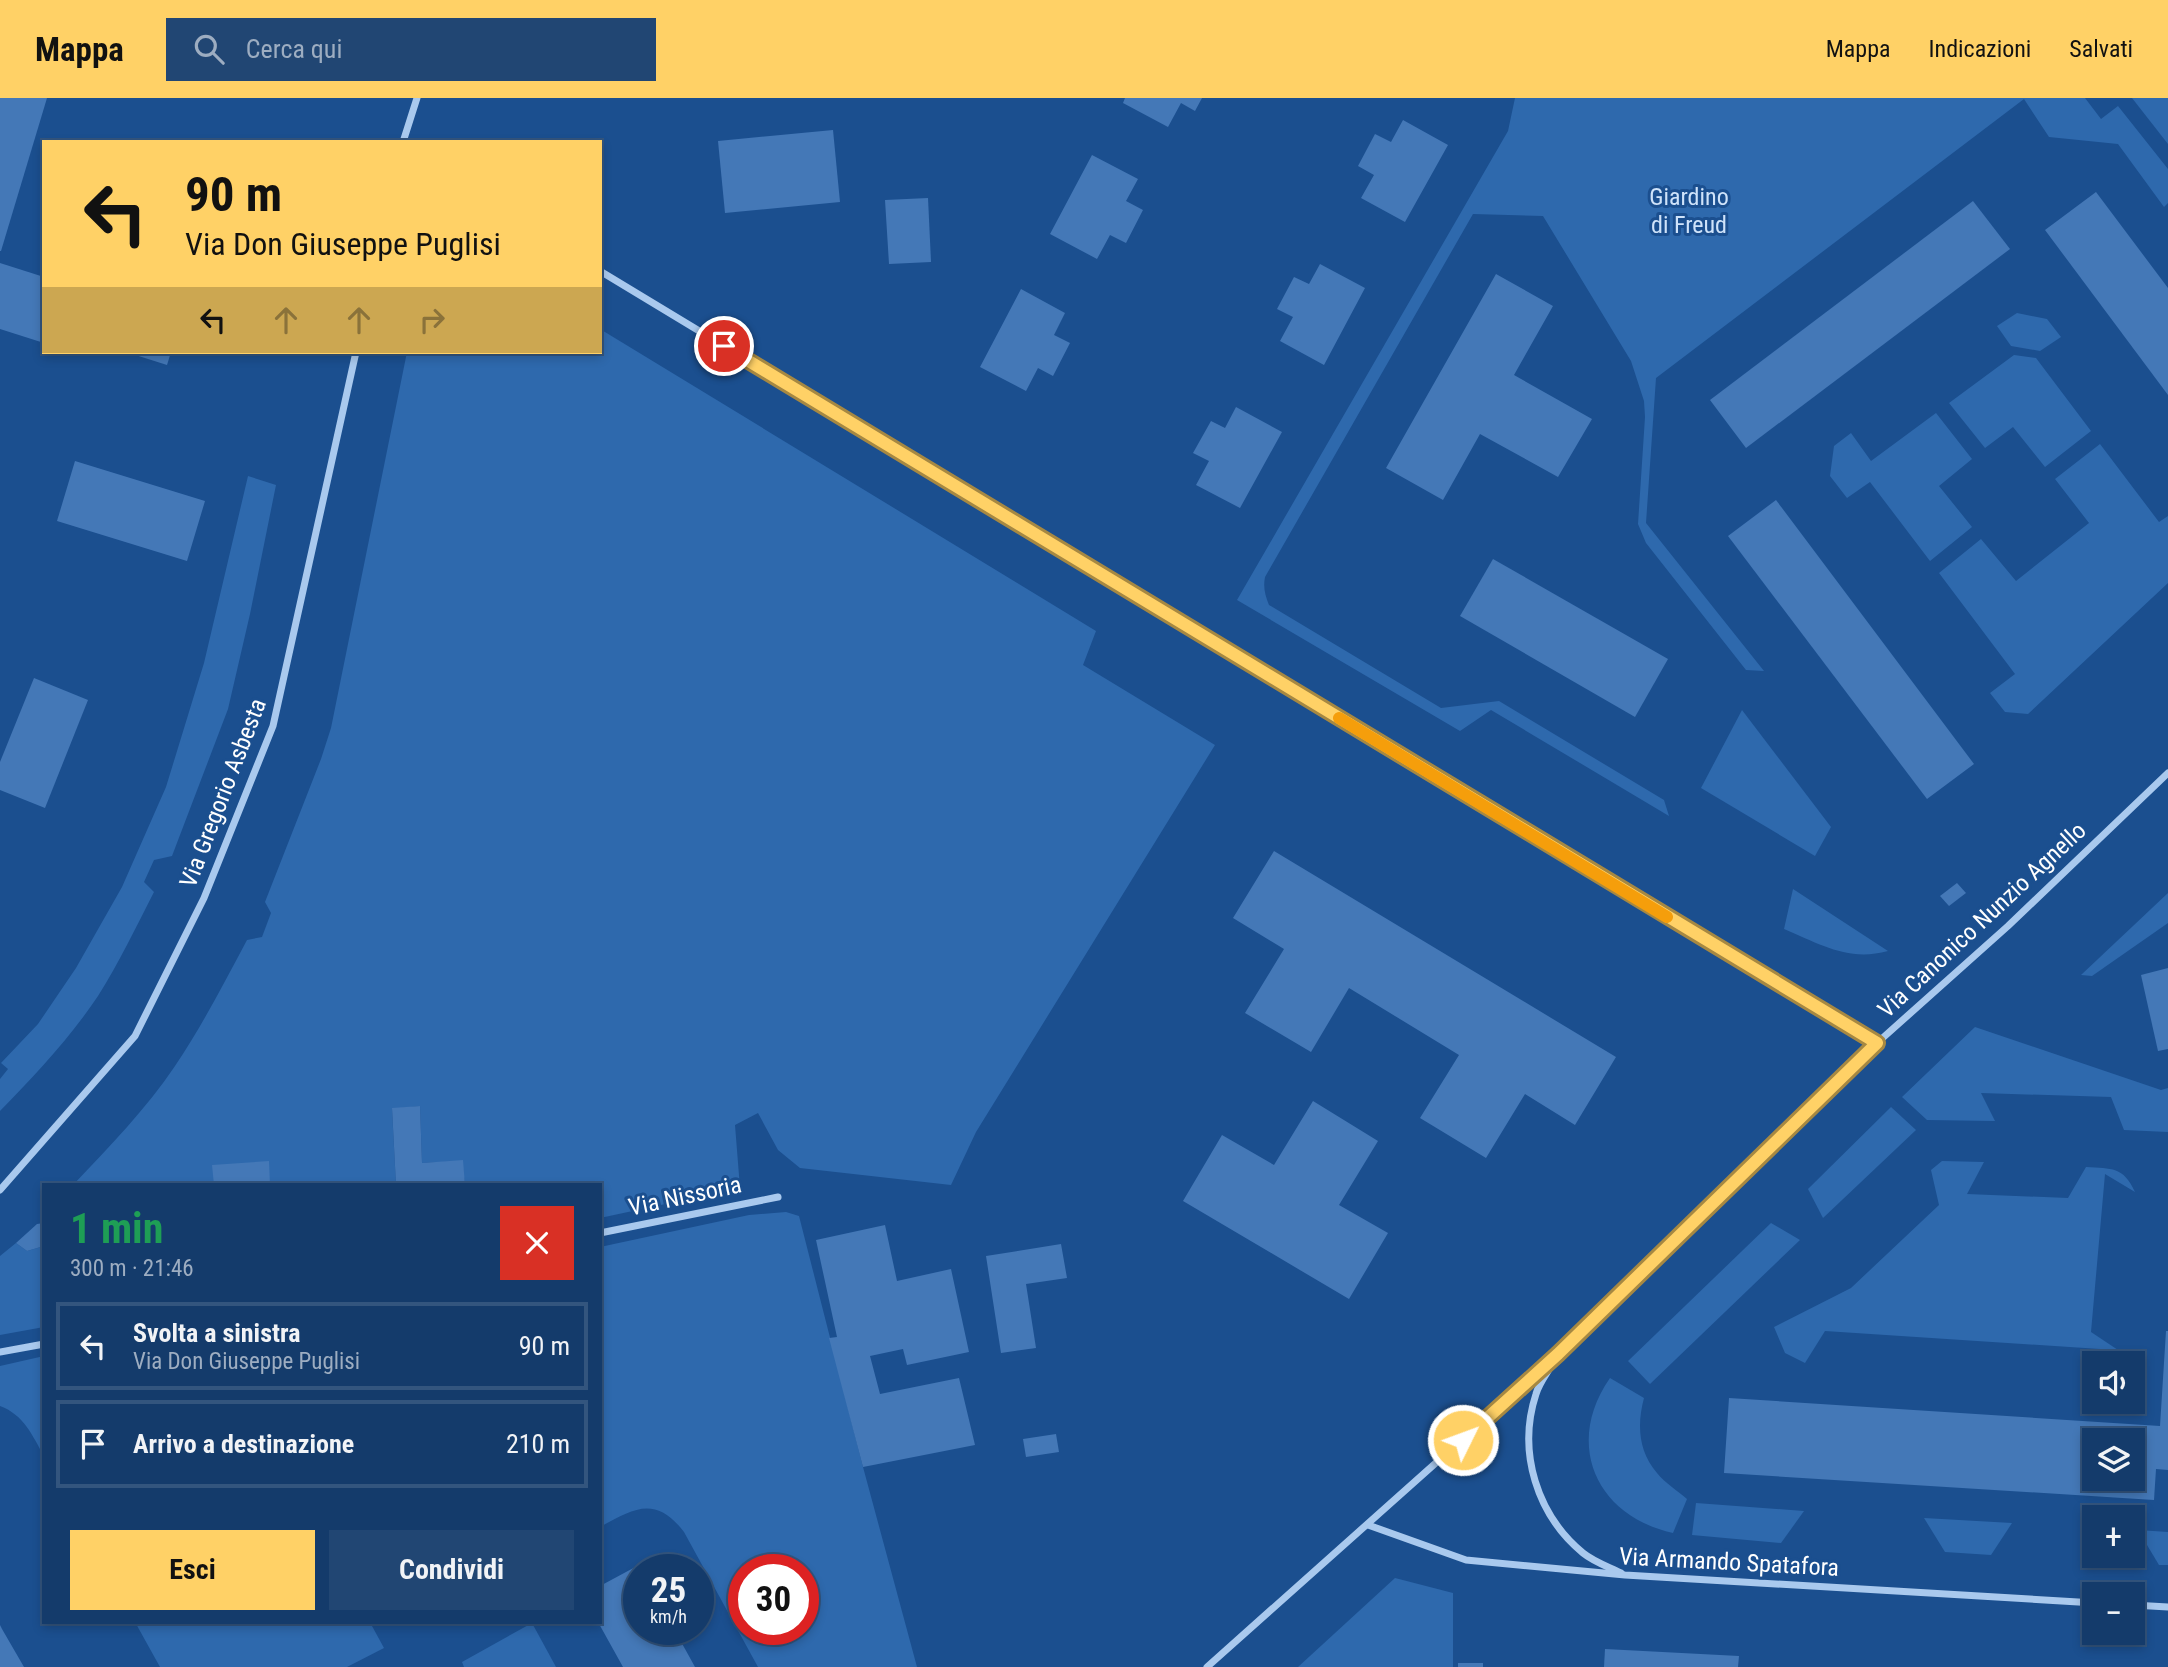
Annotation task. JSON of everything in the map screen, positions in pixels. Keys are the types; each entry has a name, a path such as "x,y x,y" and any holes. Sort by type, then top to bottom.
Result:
{"street":[{"path":"404,140 417,98"},
{"path":"602,272 1877,1043"},
{"name":"Via Gregorio Asbesta","path":"0,1190 135,1036 204,898 274,726 356,354"},
{"name":"Via Canonico Nunzio Agnello","path":"1207,1667 1558,1354 1877,1043 2008,926 2168,773"},
{"name":"Via Nissoria","path":"602,1233 778,1197"},
{"path":"0,1352 42,1343"},
{"path":"1558,1354 1536,1393 1528,1437 1533,1482 1553,1522 1585,1555 1625,1575"},
{"name":"Via Armando Spatafora","path":"1368,1525 1466,1560 1625,1575 2082,1602"},
{"path":"2145,1606 2168,1607"}],"green space":[{"name":"Giardino di Freud","path":"1515,98 2085,98 2101,119 2118,106 2168,169 2168,203 2164,207 2118,144 2049,137 2024,99 1656,378 1646,523 1764,671 1746,670 1646,543 1638,524 1644,401 1631,361 1543,216 1473,214 1265,577 1266,598 1269,605 1441,708 1499,701 1664,800 1669,816 1491,710 1460,731 1237,600 1508,131"},
{"path":"2132,98 2168,98 2168,144"},
{"path":"2017,313 2047,319 2061,337 2040,351 2011,346 1997,326"},
{"path":"602,330 1096,631 1083,665 1215,745 976,1132 951,1185 800,1168 778,1150 758,1113 735,1125 740,1188 602,1218 602,1183 465,1183 462,1161 422,1163 420,1106 392,1109 396,1183 75,1183 164,1082 204,1020 247,940 262,937 271,913 265,902 331,728 407,354 602,354"},
{"path":"2014,355 2036,358 2091,431 2045,467 2013,427 1985,448 1949,403"},
{"path":"1936,413 1972,459 1939,486 1972,527 1930,561 1870,482 1847,498 1830,476 1834,446 1851,433 1871,461"},
{"path":"2100,444 2159,522 2168,516 2168,583 2028,714 2005,712 1990,693 2015,674 1939,573 1981,539 2016,581 2089,523 2055,479"},
{"path":"248,476 276,485 228,709 172,856 154,860 144,882 154,892 98,996 64,1041 0,1111 0,1079 8,1069 1,1063 38,1024 76,968 122,887 166,787 204,663"},
{"path":"1742,710 1831,827 1815,856 1701,788"},
{"path":"1793,889 1888,951 1874,954 1847,953 1784,929"},
{"path":"2168,893 2168,923 2092,976 2081,975"},
{"path":"1975,1027 2161,1090 2168,1088 2168,1132 2124,1130 2111,1097 1981,1093 1995,1121 1927,1120 1902,1097"},
{"path":"1891,1107 1916,1130 1823,1218 1808,1189"},
{"path":"1942,1161 1984,1162 1967,1194 2068,1198 2086,1167 2116,1170 2126,1177 2135,1192 2105,1174 2091,1332 2120,1351 1825,1331 1805,1363 1785,1353 1774,1327 1851,1288 1939,1205 1931,1170"},
{"path":"786,1212 799,1216 917,1667 758,1667 746,1645 819,1645 819,1554 728,1554 728,1612 714,1587 714,1554 696,1554 684,1532 664,1513 644,1508 634,1510 602,1526 602,1247 749,1215"},
{"path":"1771,1223 1800,1240 1650,1384 1628,1361"},
{"path":"16,1243 27,1251 42,1247 42,1327 0,1335 0,1256"},
{"path":"42,1356 42,1452 21,1420 0,1406 0,1366"},
{"path":"1610,1378 1644,1398 1640,1427 1646,1456 1660,1477 1687,1499 1673,1533 1646,1524 1624,1511 1607,1494 1595,1474 1589,1452 1590,1428 1596,1403"},
{"path":"1696,1503 1804,1511 1781,1543 1692,1535"},
{"path":"1924,1518 2012,1523 1991,1555 1945,1552"},
{"path":"2145,1530 2168,1532 2168,1565 2159,1565 2145,1542"},
{"path":"1395,1578 1453,1593 1453,1667 1298,1667"},
{"path":"136,1624 374,1624 372,1626 384,1648 347,1667 160,1667"},
{"path":"533,1624 556,1667 464,1667 462,1662"}],"building":[{"path":"0,98 47,98 1,251 0,251"},
{"path":"1125,98 1202,98 1195,111 1181,103 1168,127 1123,103"},
{"path":"1403,120 1448,145 1405,222 1361,198 1374,175 1358,166 1375,134 1391,142"},
{"path":"833,130 840,202 725,213 718,141"},
{"path":"1092,155 1138,179 1126,201 1143,210 1126,243 1110,235 1097,259 1050,234"},
{"path":"2096,192 2168,288 2168,395 2045,230"},
{"path":"928,198 931,262 889,264 885,200"},
{"path":"1973,201 2010,249 1746,448 1710,400"},
{"path":"0,263 42,276 42,342 0,329"},
{"path":"1320,264 1365,288 1324,365 1280,341 1293,317 1277,309 1294,277 1309,284"},
{"path":"1496,274 1553,306 1514,375 1592,419 1558,477 1480,434 1443,500 1386,468"},
{"path":"1021,289 1065,313 1054,335 1070,343 1053,376 1038,368 1026,391 980,367"},
{"path":"132,354 170,354 167,365"},
{"path":"1236,407 1282,432 1240,508 1196,485 1209,461 1193,453 1211,421 1225,428"},
{"path":"75,461 205,501 187,561 57,521"},
{"path":"1776,500 1974,764 1927,799 1728,536"},
{"path":"1493,559 1668,659 1635,717 1460,616"},
{"path":"34,678 88,700 45,808 0,790 0,762"},
{"path":"1274,851 1616,1057 1575,1125 1525,1094 1486,1158 1420,1118 1459,1055 1349,988 1311,1052 1245,1013 1284,949 1233,918"},
{"path":"1957,883 1966,893 1949,906 1940,896"},
{"path":"2168,968 2168,1049 2158,1051 2141,975"},
{"path":"1313,1101 1378,1141 1339,1205 1388,1233 1349,1299 1183,1201 1222,1135 1274,1165"},
{"path":"420,1106 422,1163 463,1160 465,1183 396,1183 392,1108"},
{"path":"269,1161 270,1183 214,1183 212,1165"},
{"path":"42,1223 42,1247 27,1251 16,1243 37,1224"},
{"path":"885,1225 897,1281 951,1269 969,1352 907,1365 903,1349 870,1356 880,1394 959,1378 975,1445 863,1467 829,1338 837,1337 816,1240"},
{"path":"1061,1244 1067,1278 1026,1284 1036,1348 1001,1353 986,1256"},
{"path":"2168,1331 2168,1470 2156,1469 2154,1500 1724,1473 1729,1398 2160,1426"},
{"path":"1056,1434 1059,1452 1026,1457 1023,1439"},
{"path":"623,1574 623,1645 683,1645 695,1667 623,1667 599,1624 602,1624 602,1585"},
{"path":"0,1625 2,1629 24,1667 0,1667"},
{"path":"1605,1649 1739,1656 1738,1667 1604,1667"},
{"path":"1458,1663 1483,1663 1483,1667 1458,1667"}],"slow traffic":[{"path":"1339,718 1667,917"}],"route":[{"path":"724,346 1877,1043 1558,1354 1463,1440"}]}
